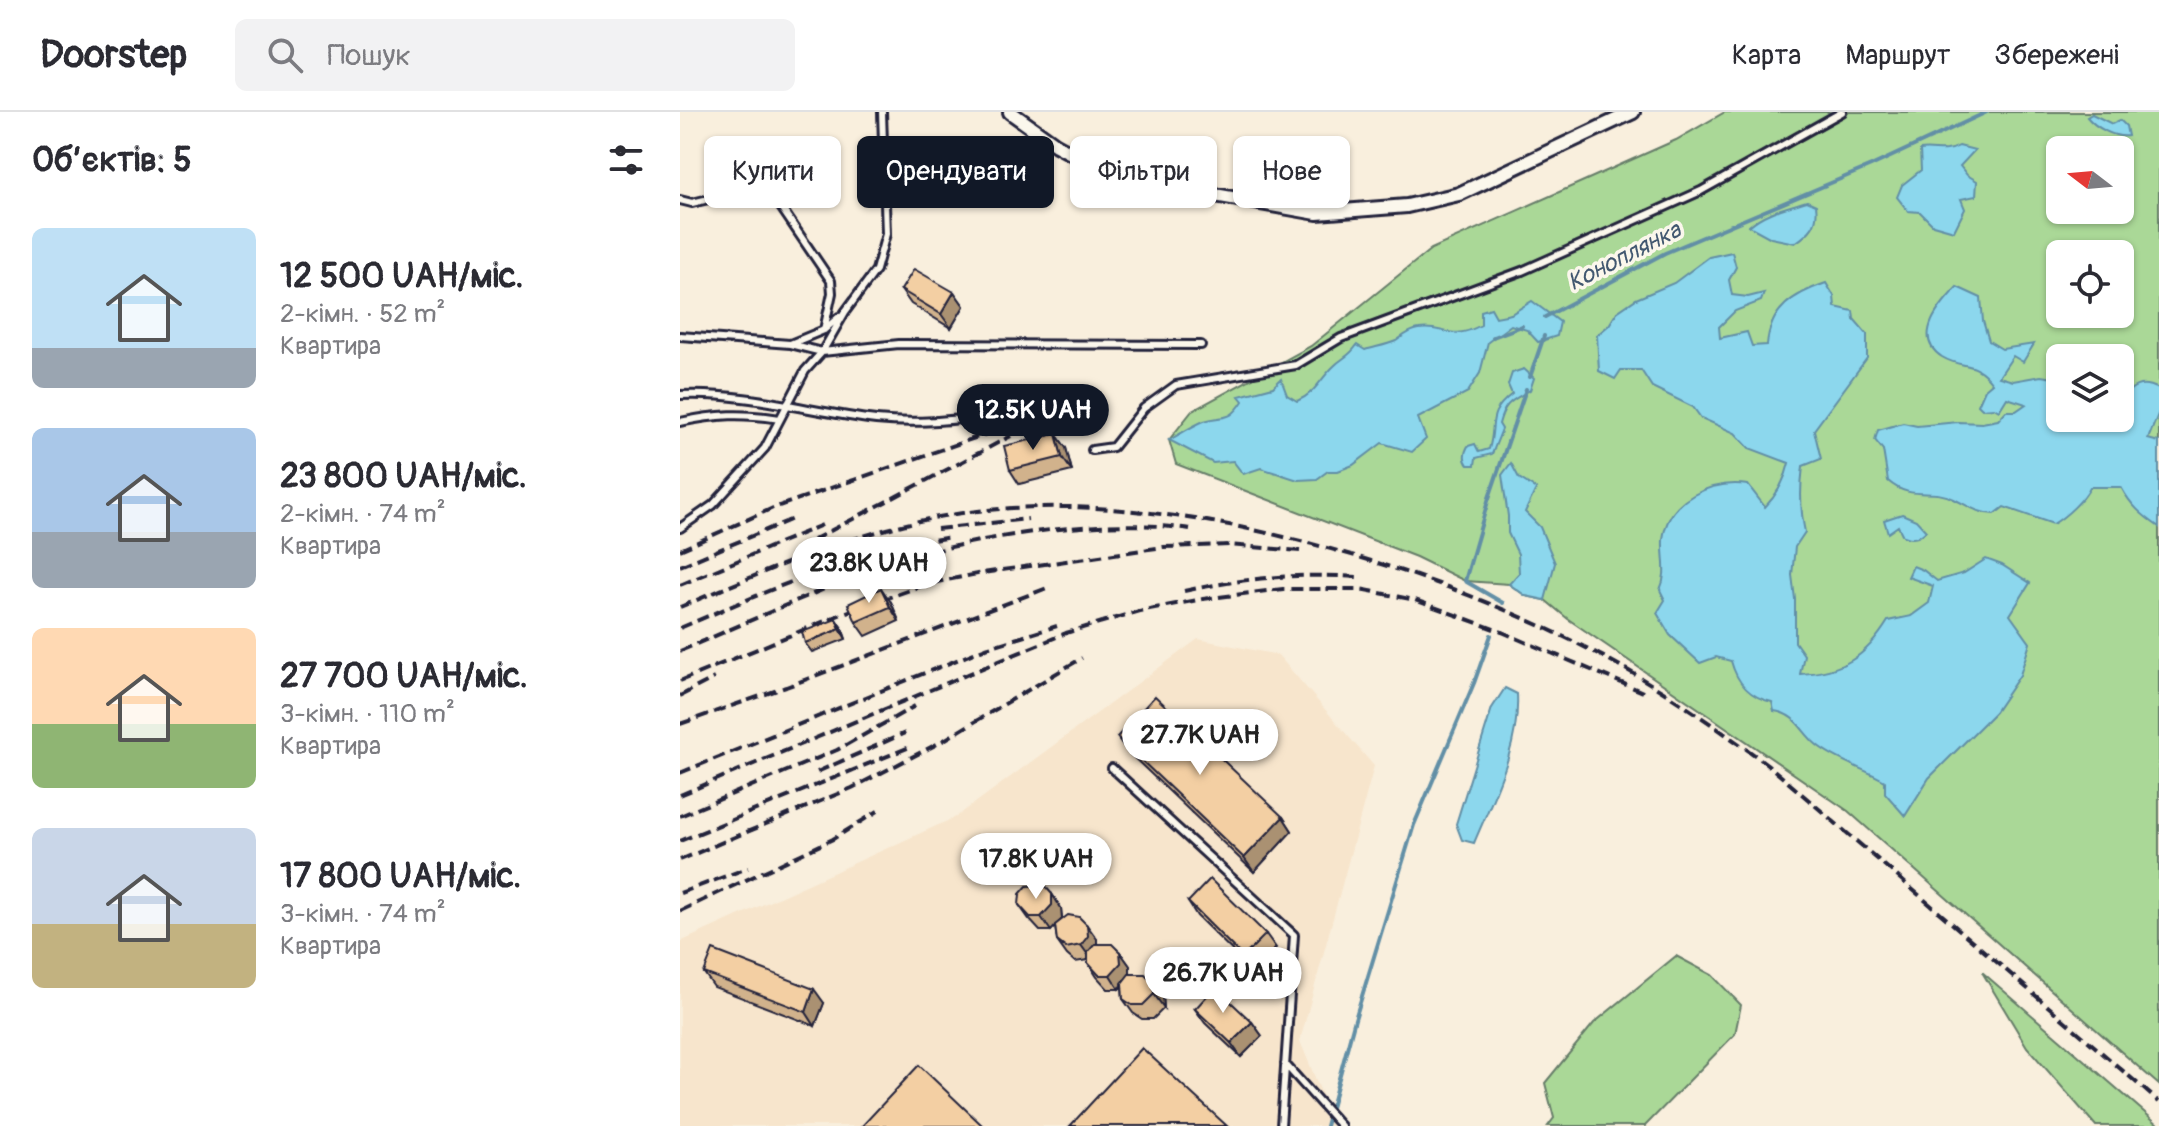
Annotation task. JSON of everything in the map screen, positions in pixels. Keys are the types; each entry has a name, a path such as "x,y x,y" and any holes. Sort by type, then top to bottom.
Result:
{"street":[{"path":"1010,112 1056,145 1084,160 1169,187 1317,213 1407,206 1459,194 1633,112"}],"lane":[{"path":"680,528 713,505 765,448 805,371 822,352 845,312 876,270 886,234 882,112"},
{"path":"1092,450 1113,447 1144,408 1176,385 1296,365 1341,338 1522,271 1701,191 1842,112"},
{"path":"680,200 692,203 738,192 776,200 831,281 824,330"},
{"path":"790,344 824,330 845,312"},
{"path":"680,336 790,344 822,352 899,344 1201,345"},
{"path":"680,395 714,393 873,420 916,424 1042,412"},
{"path":"680,422 716,414 780,419"},
{"path":"1112,768 1294,935 1281,1126"},
{"path":"1285,1064 1341,1126"}],"shaded area":[{"path":"1198,639 1278,655 1374,766 1300,1041 1335,1126 680,1126 680,942 956,817"}],"green space":[{"path":"1725,112 2159,112 2159,1085 1848,811 1568,619 1545,600 1526,596 1509,584 1465,581 1416,557 1176,464 1169,440 1192,411 1311,346 1431,249 1676,140"},
{"path":"1676,956 1712,975 1741,1005 1735,1034 1645,1126 1548,1126 1554,1118 1545,1083 1594,1023"},
{"path":"1982,972 2159,1126 2096,1126 2027,1047"}],"water":[{"path":"2092,114 2112,124 2120,120 2126,126 2128,136 2112,134 2087,117"},
{"path":"1959,146 1975,150 1960,166 1977,181 1976,196 1961,199 1965,209 1954,231 1933,225 1920,212 1908,211 1897,197 1902,185 1921,170 1920,150 1944,150"},
{"path":"1807,201 1816,205 1815,223 1795,243 1771,238 1749,226 1769,213"},
{"path":"1732,252 1736,267 1729,280 1732,295 1748,297 1764,293 1761,301 1735,311 1719,327 1720,338 1747,332 1752,346 1767,345 1773,321 1786,304 1826,283 1834,296 1835,307 1853,311 1854,319 1867,334 1867,358 1814,430 1821,459 1803,466 1801,499 1805,532 1795,547 1792,575 1795,642 1804,655 1800,674 1828,670 1852,660 1871,644 1888,621 1911,616 1929,603 1933,586 1908,577 1913,566 1937,581 1964,573 1986,559 2030,583 2010,615 2030,643 2020,675 1995,712 1929,778 1905,816 1885,793 1885,781 1817,745 1788,716 1774,711 1772,702 1757,697 1745,688 1731,661 1716,657 1700,663 1670,635 1657,613 1665,600 1660,590 1664,571 1663,540 1673,513 1693,495 1706,489 1734,484 1748,485 1765,507 1780,487 1789,463 1749,448 1735,433 1701,418 1693,407 1652,387 1641,370 1621,370 1615,379 1599,371 1597,335 1609,325 1617,312 1636,299 1674,283 1709,257"},
{"path":"1957,287 1981,298 1989,341 2002,349 2034,344 2023,362 2013,356 1999,377 2013,381 2046,377 2046,432 2134,432 2134,387 2142,385 2159,389 2159,412 2148,439 2159,442 2159,527 2137,510 2121,487 2090,487 2074,507 2053,524 2004,507 1995,514 1984,513 1946,496 1905,491 1888,481 1883,450 1875,440 1878,430 1903,423 1917,426 1982,423 1998,420 2006,411 2016,411 2026,404 2007,398 1999,411 1982,409 1978,405 1985,389 1992,383 1980,371 1942,357 1929,340 1932,321"},
{"path":"1532,301 1560,322 1557,336 1538,342 1527,330 1511,325 1488,342 1480,373 1468,392 1418,418 1426,439 1412,452 1382,443 1353,465 1328,471 1317,479 1298,480 1261,468 1243,474 1233,461 1213,463 1169,440 1204,421 1230,415 1243,401 1239,396 1273,387 1281,379 1287,395 1297,401 1303,398 1357,345 1365,350 1396,341 1419,329 1455,333 1471,330 1481,325 1481,311 1491,308 1496,317 1511,314"},
{"path":"1524,369 1534,378 1530,390 1510,402 1504,411 1499,424 1502,429 1492,454 1476,458 1475,465 1468,465 1465,456 1468,446 1475,444 1479,452 1489,449 1495,414 1512,394 1508,385 1512,373"},
{"path":"1511,463 1519,478 1536,489 1525,512 1540,527 1555,563 1545,600 1526,596 1509,584 1519,573 1518,554 1508,533 1502,475"},
{"path":"1902,514 1916,520 1926,531 1910,538 1903,536 1898,526 1888,533 1884,520"},
{"path":"1505,688 1517,694 1514,732 1504,770 1474,843 1462,840 1456,824 1492,708"}],"building":[{"path":"914,269 954,292 941,314 901,290"},
{"path":"1056,434 1062,457 1010,470 1004,446"},
{"path":"881,588 890,607 856,622 848,604"},
{"path":"836,619 840,629 805,643 802,632"},
{"path":"1155,696 1283,817 1244,858 1117,737"},
{"path":"1210,879 1266,934 1243,957 1188,902"},
{"path":"1044,885 1052,894 1052,905 1041,917 1030,917 1019,905 1020,894 1027,886"},
{"path":"1068,915 1079,917 1087,925 1088,936 1081,945 1066,948 1057,941 1055,925"},
{"path":"1095,944 1112,944 1120,952 1121,963 1110,975 1099,975 1088,963 1088,952"},
{"path":"713,950 814,989 806,1012 704,973"},
{"path":"1129,974 1145,974 1153,982 1154,994 1143,1005 1132,1005 1123,999 1122,983"},
{"path":"1215,987 1252,1022 1231,1043 1195,1009"},
{"path":"1142,1048 1227,1126 1070,1126"},
{"path":"919,1065 983,1126 862,1126"}],"waterway":[{"name":"Коноплянка","path":"1545,317 1665,253 1871,166 1987,112"},
{"name":"Коноплянка","path":"1493,337 1522,326"},
{"path":"1530,377 1544,336"},
{"path":"1503,603 1465,581 1526,389"},
{"path":"1326,1126 1414,825 1491,635"}],"railway":[{"path":"680,550 773,508 1021,422"},
{"path":"813,540 1011,436"},
{"path":"680,607 789,562 863,536 901,525 978,511 1054,507 1134,511 1215,522 1298,540 1379,563 1532,622 1622,667 1706,721 1767,764 2159,1102"},
{"path":"680,566 795,518"},
{"path":"937,529 1028,519"},
{"path":"680,585 822,525"},
{"path":"680,651 841,583 895,563 963,544 1081,527 1120,525 1190,529"},
{"path":"680,628 846,562 951,537"},
{"path":"680,681 844,613 927,584 1163,547 1229,545 1300,551"},
{"path":"1184,591 1271,578 1358,577"},
{"path":"680,724 1047,588"},
{"path":"680,795 1066,633 1139,611 1283,589 1360,589 1415,600 1502,632 1643,692"},
{"path":"680,773 986,648 1057,626"},
{"path":"680,860 852,788 939,743 1082,658"},
{"path":"680,696 714,678"},
{"path":"680,816 837,750 915,706"},
{"path":"817,772 905,733"},
{"path":"680,841 912,746"},
{"path":"680,911 833,839 878,811"},
{"path":"680,893 748,868"}]}
